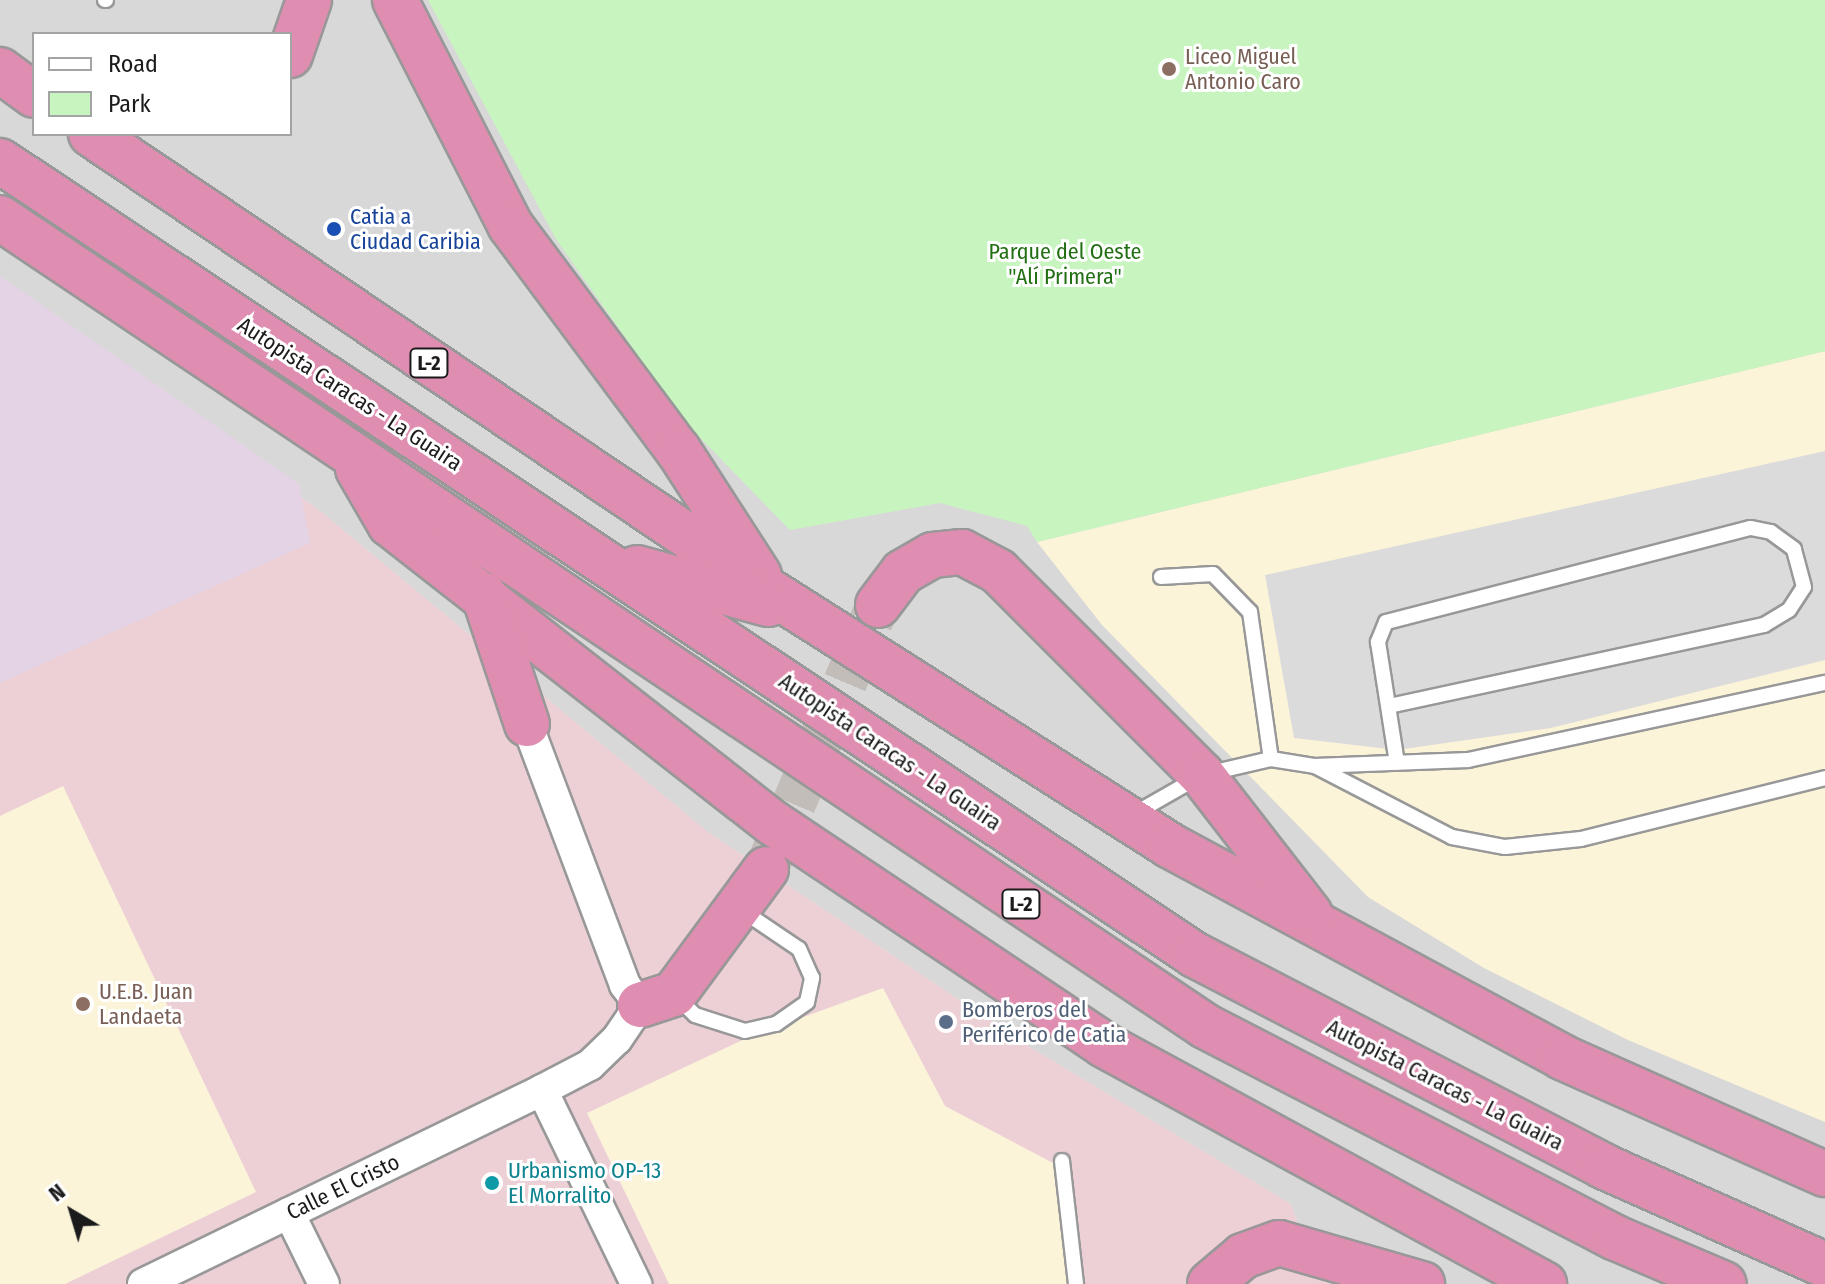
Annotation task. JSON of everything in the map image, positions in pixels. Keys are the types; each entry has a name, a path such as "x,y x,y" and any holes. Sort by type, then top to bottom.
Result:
{"highway":[{"path":"292,49 309,0"},
{"path":"395,0 510,225 678,450 769,591"},
{"path":"0,58 32,73"},
{"path":"0,70 32,94"},
{"name":"L-2","path":"94,136 769,591 1126,818 1322,929 1562,1057 1825,1174"},
{"name":"Autopista Caracas - La Guaira","path":"0,161 1195,955 1603,1166 1825,1265"},
{"name":"L-2","path":"0,218 354,461 1205,1026 1616,1238 1724,1284"},
{"name":"L-2","path":"354,461 390,524 484,595 585,682 773,823 1104,1045 1544,1284"},
{"path":"878,605 903,572 933,555 962,552 998,571 1202,775 1322,929"},
{"name":"L-2","path":"596,556 807,615"},
{"path":"484,595 527,724 561,687 585,682"},
{"path":"657,999 740,909 766,869"},
{"path":"1210,1284 1243,1256 1279,1243 1422,1284"}],"street":[{"path":"527,724 625,985 657,999"},
{"name":"Calle El Cristo","path":"143,1284 590,1065 657,999"},
{"path":"542,1090 636,1284"},
{"path":"289,1213 324,1284"}],"lane":[{"path":"1389,706 1764,625 1789,610 1804,587 1794,549 1771,532 1750,528 1407,610 1386,622 1378,642 1397,763"},
{"path":"1161,577 1213,574 1250,612 1271,759"},
{"path":"1126,818 1202,775 1271,759 1315,766 1468,760 1825,683"},
{"path":"1315,766 1452,837 1505,847 1581,839 1825,778"},
{"path":"657,999 745,1031 776,1024 807,1002 812,978 799,949 740,909"},
{"path":"1062,1161 1076,1284"}],"shaded area":[{"path":"0,0 1825,0 1825,1284 1344,1284 1315,1273 1291,1204 1028,1046 708,832 320,511 0,282"},
{"path":"0,276 299,484 310,543 0,683"},
{"path":"0,282 320,511 708,832 1028,1046 1291,1204 1315,1273 1344,1284 0,1284"},
{"path":"1825,351 1825,1122 1628,1040 1484,968 1368,897 1102,625 1037,542"},
{"path":"1825,451 1825,660 1551,728 1397,750 1294,738 1265,575"},
{"name":"U.E.B. Juan Landaeta","path":"63,786 256,1192 65,1284 0,1284 0,816"},
{"path":"883,988 945,1106 1055,1164 1076,1284 669,1284 587,1113 749,1037"}],"green space":[{"name":"Parque del Oeste \"Alí Primera\"","path":"428,0 1825,0 1825,351 1037,542 1027,526 940,503 790,530 684,421 556,239"}],"tunnel":[{"path":"768,865 878,605"}],"place":[{"name":"Liceo Miguel Antonio Caro","path":"1169,69"},
{"name":"Catia a Ciudad Caribia","path":"334,229"},
{"name":"U.E.B. Juan Landaeta","path":"83,1004"},
{"name":"Bomberos del Periférico de Catia","path":"946,1022"},
{"name":"Urbanismo OP-13 El Morralito","path":"492,1183"}]}
